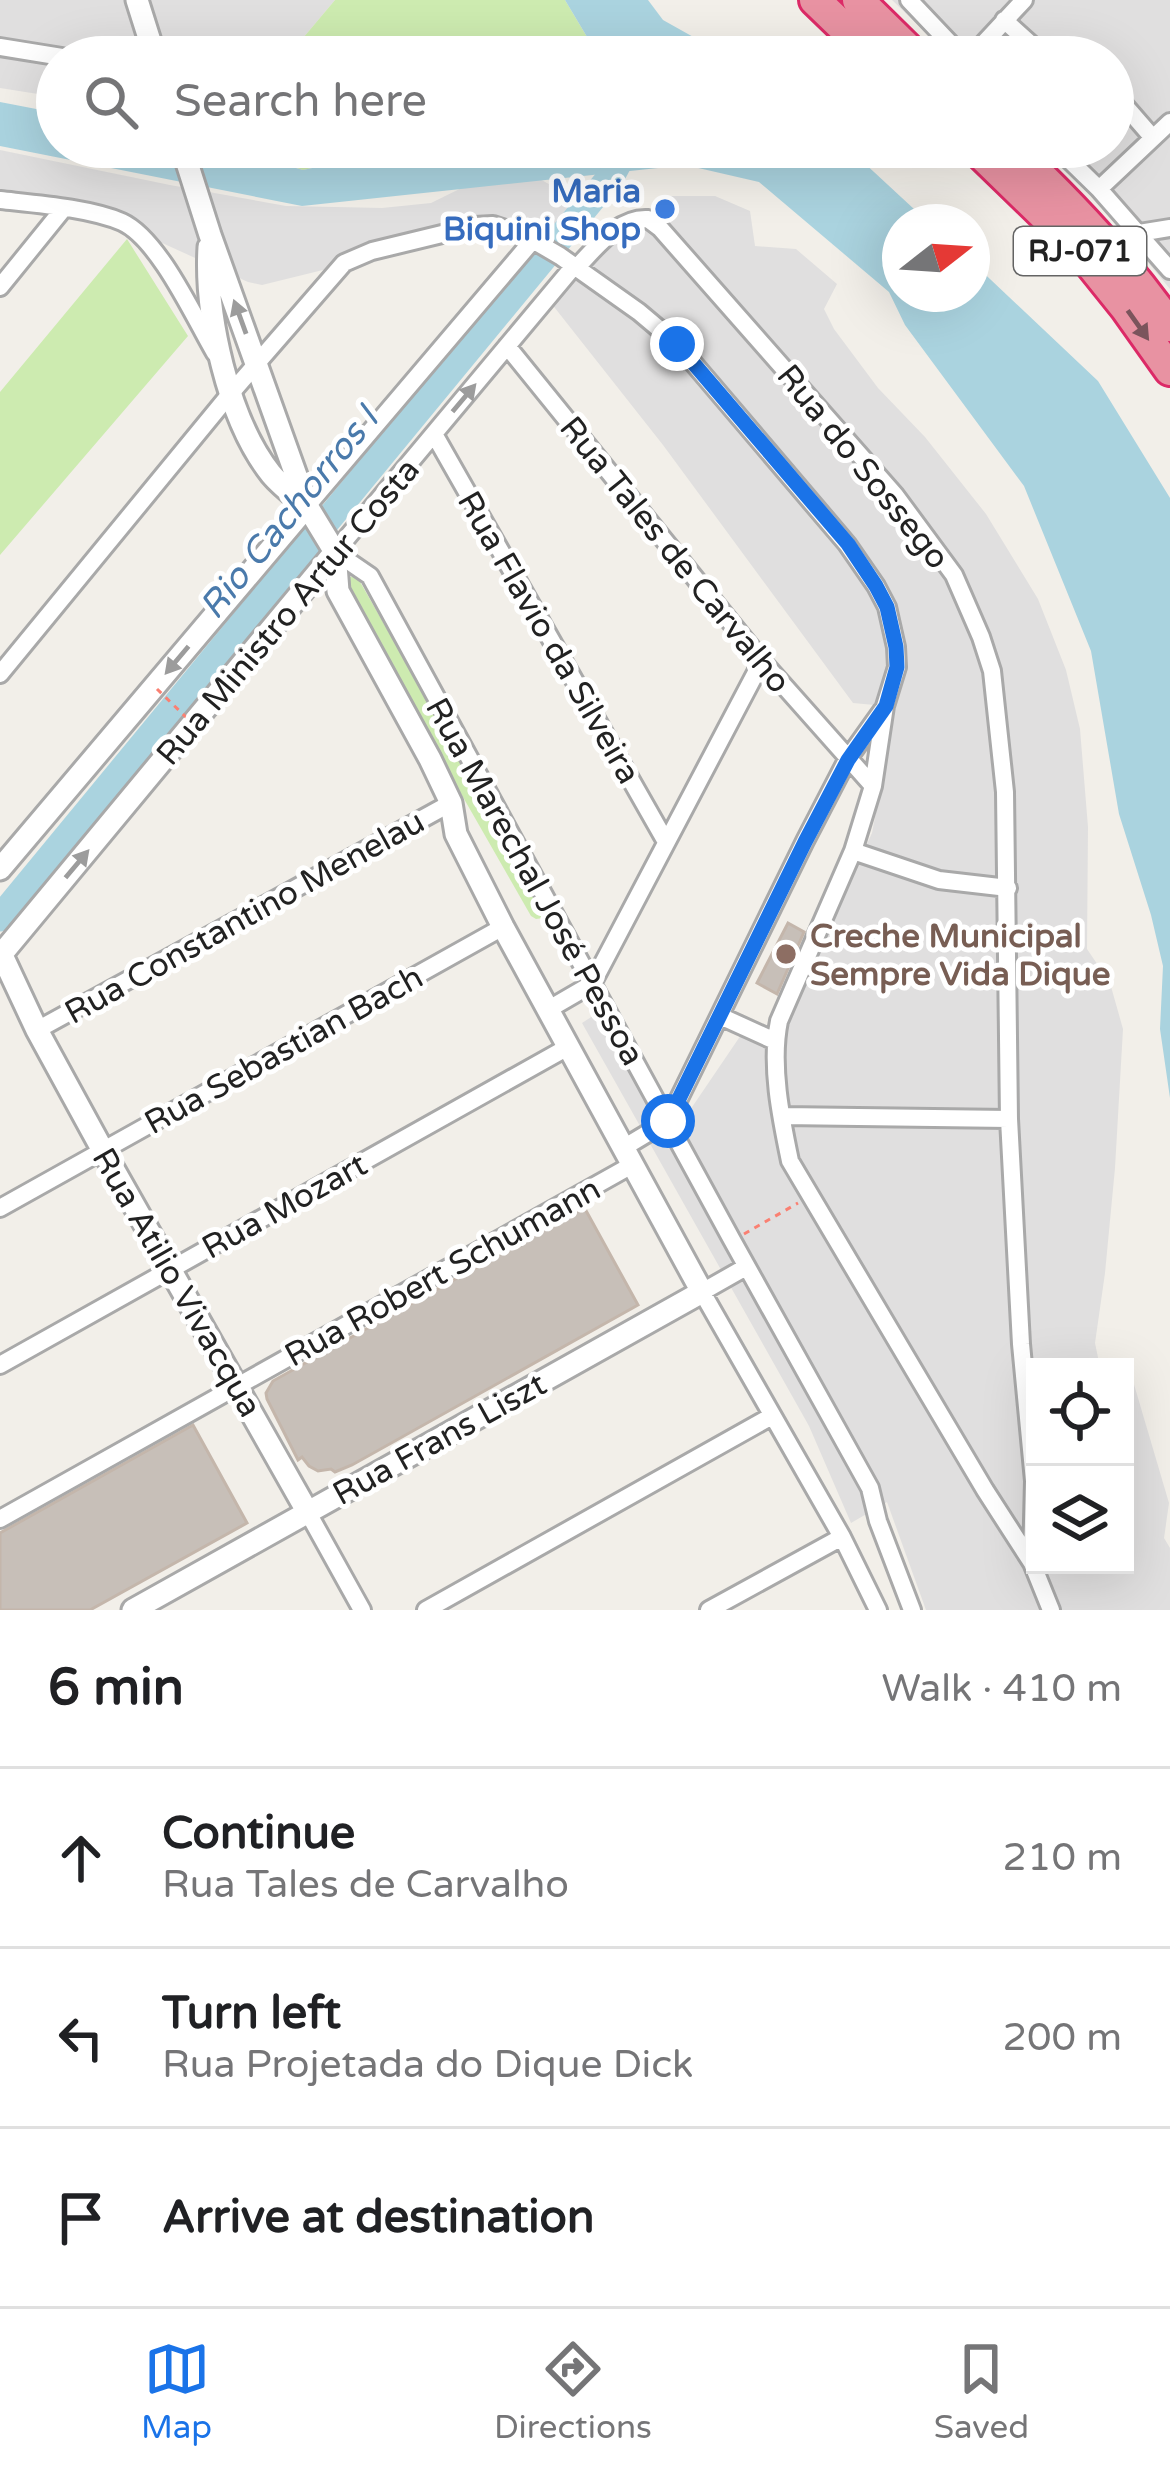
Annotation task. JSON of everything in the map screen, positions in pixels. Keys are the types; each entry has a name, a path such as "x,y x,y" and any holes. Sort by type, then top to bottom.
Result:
{"highway":[{"path":"815,0 852,36"},
{"path":"859,0 895,36"},
{"name":"RJ-071","path":"995,168 1077,248 1170,370"},
{"name":"RJ-071","path":"1031,168 1130,272 1170,326"}],"street":[{"path":"137,0 148,36"},
{"path":"909,0 946,36"},
{"path":"984,36 1004,11 1024,0"},
{"path":"1004,11 1026,36"},
{"path":"0,46 36,52"},
{"path":"1134,116 1153,138"},
{"path":"1134,156 1170,122"},
{"name":"Rua Marechal José Pessoa","path":"188,168 210,235 223,367 235,404 272,474 311,513"},
{"path":"1078,168 1170,270"},
{"path":"1099,189 1121,168"},
{"path":"0,200 64,208 119,221 136,230 148,242 223,367"},
{"path":"0,287 64,208"},
{"name":"Rua do Sossego","path":"570,263 623,224 648,219 895,495 953,575 981,637 992,671 1005,792 1009,1119 1033,1466"},
{"path":"0,674 215,412 235,404 256,363 336,270 356,257 493,225 570,263 658,326 848,544 887,607 897,667 873,786 853,851 779,1021 775,1041 783,1116 790,1161 1026,1554"},
{"path":"1139,233 1170,228"},
{"name":"Rua Ministro Artur Costa","path":"0,869 311,513 537,243"},
{"name":"Rua Ministro Artur Costa","path":"1,954 332,547 507,346 570,263"},
{"path":"174,283 192,288 217,276"},
{"name":"Rua Marechal José Pessoa","path":"217,276 256,363 311,513 332,547 370,576 870,1488 912,1610"},
{"name":"Rua Tales de Carvalho","path":"507,346 762,661 873,786"},
{"name":"Rua Flavio da Silveira","path":"434,434 665,840"},
{"name":"Rua Marechal José Pessoa","path":"332,547 338,591 451,802 456,834 503,927 878,1610"},
{"path":"549,1010 592,984 762,661"},
{"path":"668,1121 848,760 886,706"},
{"name":"Rua Constantino Menelau","path":"37,1030 451,802"},
{"path":"853,851 939,880 1008,888"},
{"name":"Rua Sebastian Bach","path":"0,1208 503,927"},
{"name":"Rua Atilio Vivacqua","path":"1,954 102,1149 362,1610"},
{"path":"720,1016 775,1041"},
{"name":"Rua Mozart","path":"0,1364 568,1047"},
{"path":"783,1116 1009,1119"},
{"name":"Rua Robert Schumann","path":"0,1519 628,1156 668,1121"},
{"name":"Rua Frans Liszt","path":"133,1610 746,1267"},
{"path":"426,1610 772,1416"},
{"path":"709,1610 842,1537"},
{"path":"1036,1574 1051,1610"}],"path":[{"path":"157,689 191,722"},
{"path":"732,1240 810,1197"}],"shaded area":[{"path":"0,0 335,0 305,36 36,36 36,94 0,88"},
{"path":"892,0 1170,0 1170,289 1065,168 1134,168 1134,36 929,36"},
{"path":"0,150 36,157 36,168 87,168 286,206 382,208 431,203 490,174 538,178 590,207 579,231 559,250 521,227 461,231 262,285 160,242 0,199"},
{"path":"669,196 715,196 750,211 755,246 796,249 837,284 824,309 834,329 986,514 1038,599 1066,670 1080,729 1088,827 1087,949 1110,983 1123,1029 1115,1168 1095,1343 1098,1358 1026,1358 1026,1574 1134,1574 1134,1384 1169,1503 1164,1538 1170,1548 1170,1610 926,1610 887,1502 851,1523 809,1426 582,1023 599,1012 664,1116 686,1116 743,1032 769,1043 872,833 896,707 853,703 663,445 551,303 599,253"}],"green space":[{"path":"335,0 565,0 586,36 305,36"},
{"path":"127,239 188,336 0,555 0,392"},
{"path":"354,576 545,907 543,918 531,916 344,589 346,578"}],"water":[{"path":"565,0 648,0 663,20 692,36 586,36"},
{"path":"0,102 36,109 36,153 0,146"},
{"path":"111,168 303,170 658,168 302,206"},
{"path":"698,168 870,168 909,204 882,204 882,286 759,182"},
{"path":"990,279 1098,381 1170,498 1170,1098 1160,1029 1163,966 1119,814 1091,651 1024,486 899,312 990,312"}],"building":[{"path":"788,923 804,932 777,994 757,983"},
{"path":"584,1207 638,1305 352,1465 335,1472 318,1471 302,1457 298,1460 267,1399 273,1381"},
{"path":"193,1425 247,1523 90,1610 0,1610 0,1533"}],"waterway":[{"name":"Rio Cachorros I","path":"0,918 616,168"}],"place":[{"name":"Maria Biquini Shop","path":"665,209"},
{"name":"Creche Municipal Sempre Vida Dique","path":"786,954"}],"route":[{"path":"668,1121 848,760 886,706 897,667 887,607 848,544 677,344"}]}
